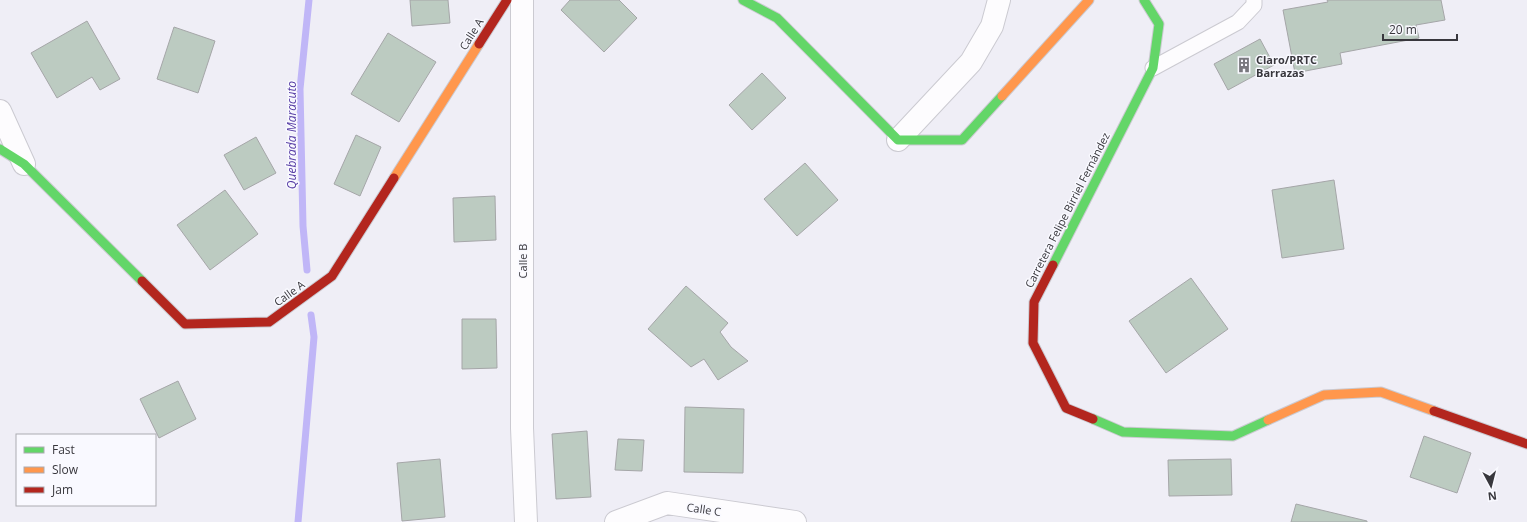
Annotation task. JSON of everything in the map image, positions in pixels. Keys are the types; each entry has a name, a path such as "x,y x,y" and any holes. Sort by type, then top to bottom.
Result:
{"street":[{"name":"Calle A","path":"0,149 24,164 185,324 269,322 332,276 507,0"},
{"name":"Calle B","path":"522,0 522,428 526,522"},
{"path":"743,0 777,18 898,140 962,140 1089,0"},
{"path":"898,140 971,62 992,26 999,0"},
{"name":"Carretera Felipe Birriel Fernández","path":"1144,0 1159,24 1153,68 1034,302 1033,343 1066,408 1123,432 1233,436 1324,395 1381,392 1527,444"},
{"path":"0,111 24,164"},
{"name":"Calle C","path":"616,522 667,503 795,522"}],"lane":[{"path":"1153,68 1238,22 1254,5 1254,0"}],"building":[{"path":"410,0 448,0 450,23 412,26"},
{"path":"570,0 619,0 637,18 604,52 561,10"},
{"path":"1327,0 1441,0 1445,20 1416,25 1419,38 1340,53 1342,64 1295,73 1283,10 1328,2"},
{"path":"87,21 120,79 100,90 92,77 57,98 31,53"},
{"path":"174,27 215,41 198,93 157,79"},
{"path":"388,33 436,62 399,122 351,94"},
{"name":"Claro/PRTC Barrazas","path":"1260,39 1274,65 1228,90 1214,64"},
{"path":"762,73 786,98 752,130 729,105"},
{"path":"356,135 381,147 360,196 334,184"},
{"path":"256,137 276,173 244,190 224,155"},
{"path":"805,163 838,200 797,236 764,199"},
{"path":"1334,180 1344,249 1282,258 1272,190"},
{"path":"225,190 258,234 210,270 177,225"},
{"path":"495,196 496,240 454,242 453,198"},
{"path":"1191,278 1228,329 1166,373 1129,321"},
{"path":"686,286 728,323 720,332 731,347 748,361 718,380 704,359 691,367 648,329"},
{"path":"462,319 496,319 497,368 462,369"},
{"path":"178,381 196,419 159,438 140,399"},
{"path":"685,407 744,409 743,473 684,472"},
{"path":"587,431 591,497 556,499 552,434"},
{"path":"1424,436 1471,453 1457,493 1410,477"},
{"path":"618,439 644,440 642,471 615,470"},
{"path":"440,459 445,517 402,521 397,463"},
{"path":"1231,459 1232,495 1169,496 1168,460"},
{"path":"1296,504 1367,521 1367,522 1291,522"}],"waterway":[{"name":"Quebrada Maracuto","path":"307,270 303,226 300,89 309,0"},
{"name":"Quebrada Maracuto","path":"298,522 314,337 311,315"}],"traffic: fast":[{"path":"743,0 777,18 898,140 962,140 1002,96"},
{"path":"1053,265 1153,68 1159,24 1144,0"},
{"path":"0,149 24,164 142,281"},
{"path":"1093,419 1123,432 1233,436 1268,420"}],"traffic: slow":[{"path":"1002,96 1089,0"},
{"path":"394,178 479,44"},
{"path":"1268,420 1324,395 1381,392 1434,411"}],"traffic: jam":[{"path":"479,44 507,0"},
{"path":"142,281 185,324 269,322 332,276 394,178"},
{"path":"1053,265 1034,302 1033,343 1066,408 1093,419"},
{"path":"1434,411 1527,444"}],"place":[{"name":"Claro/PRTC Barrazas","path":"1244,65"}]}
